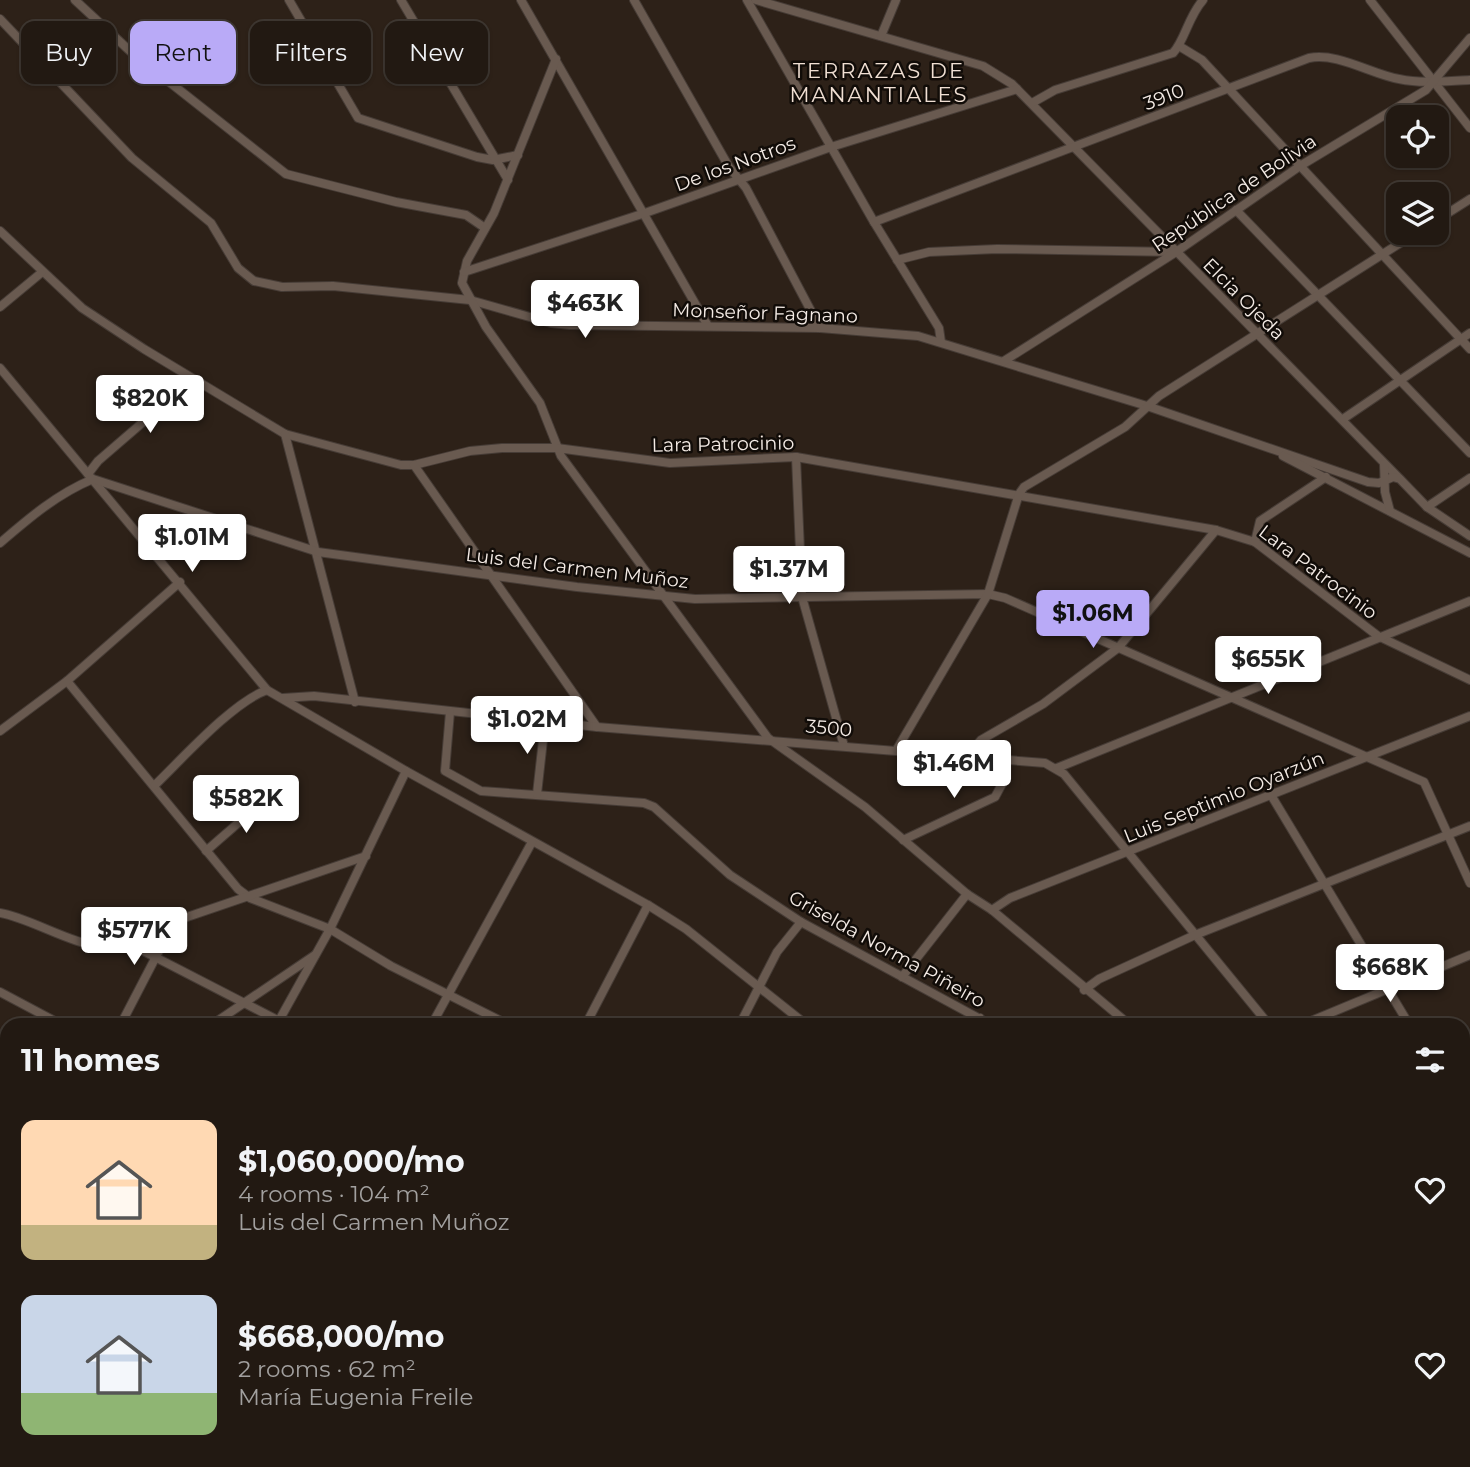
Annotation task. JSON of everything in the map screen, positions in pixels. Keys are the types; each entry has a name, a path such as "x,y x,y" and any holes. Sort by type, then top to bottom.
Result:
{"street":[{"path":"75,0 130,51 286,174 396,202 466,215 485,228"},
{"path":"289,0 358,118 493,160 518,155"},
{"path":"401,0 493,160 508,180"},
{"path":"521,0 708,326"},
{"path":"634,0 739,178 820,328"},
{"path":"747,0 874,222 939,328 941,342"},
{"path":"756,0 881,36 896,0"},
{"path":"1032,103 1055,90 1160,60 1179,46 1190,16 1203,0"},
{"path":"1373,2 1470,128"},
{"name":"Monseñor Fagnano","path":"0,19 132,158 211,223 245,276 266,285 333,286 470,300 540,320 570,325 820,328 897,333 941,342 1147,406 1368,482 1385,481 1393,477 1400,479"},
{"name":"Elcia Ojeda","path":"881,36 994,70 1017,89 1400,479"},
{"name":"República de Bolivia","path":"1004,361 1176,252 1300,166 1435,83 1470,38"},
{"path":"1179,46 1202,60 1470,349"},
{"name":"3910","path":"874,222 1316,56 1388,77 1435,83 1470,80"},
{"path":"555,59 508,180 464,272 462,283 470,300 537,396 557,448 662,596 768,738 865,807 967,894 992,910 1121,1018"},
{"name":"De los Notros","path":"464,272 645,213 831,146 1017,89"},
{"path":"1449,212 1470,199"},
{"path":"1237,210 1470,453"},
{"name":"Lara Patrocinio","path":"0,231 41,273 82,308 285,434 388,461 414,465 487,448 557,448 670,463 796,457 1216,530 1255,542 1378,636 1470,680"},
{"path":"897,749 988,594 1018,494 1024,486 1125,427 1147,406 1397,245"},
{"path":"897,260 929,252 998,249 1176,252"},
{"path":"0,307 41,273"},
{"path":"1343,419 1470,333"},
{"path":"0,368 267,690 257,693 155,785"},
{"path":"0,543 35,513 90,477 98,461 194,379"},
{"path":"285,434 318,552 355,702"},
{"name":"Monseñor Fagnano","path":"1252,441 1470,553"},
{"path":"796,457 802,597 844,746"},
{"path":"1383,461 1390,512"},
{"path":"414,465 597,727"},
{"name":"Luis del Carmen Muñoz","path":"90,477 318,552 662,596 988,594 1370,756 1424,782 1470,883"},
{"path":"1255,542 1260,521 1326,477"},
{"path":"1427,507 1470,478"},
{"path":"1400,479 1427,507 1470,536"},
{"path":"967,756 981,740 1043,704 1118,648 1216,530"},
{"path":"0,731 67,681 180,582"},
{"path":"1263,1018 1057,768 1470,601"},
{"path":"67,681 155,785 206,851 250,898 330,929 391,966 496,1018"},
{"name":"3500","path":"267,690 283,698 314,696 597,727 768,738 1004,759 1045,763 1057,768"},
{"path":"283,698 406,771 687,929 799,1018"},
{"name":"Griselda Norma Piñeiro","path":"450,712 445,771 486,792 644,803 654,807 730,875 801,922 980,1018"},
{"name":"Luis Septimio Oyarzún","path":"992,910 1010,898 1470,716"},
{"path":"537,794 545,722"},
{"path":"902,840 995,797 1002,784 1004,759"},
{"path":"281,1018 330,929 406,771"},
{"path":"476,809 486,792"},
{"path":"1271,795 1405,1018"},
{"path":"206,851 267,798"},
{"path":"1084,990 1099,979 1195,935 1470,826"},
{"path":"436,1018 532,842"},
{"path":"0,913 20,916 91,946 122,940 366,856"},
{"path":"902,977 967,894"},
{"path":"589,1018 648,905"},
{"path":"124,1018 174,922"},
{"path":"743,1018 786,939 801,922"},
{"path":"122,940 270,1018"},
{"path":"221,1018 316,954"},
{"path":"1318,1018 1470,955"},
{"path":"0,992 49,1018"}],"district":[{"name":"TERRAZAS DE MANANTIALES","path":"879,82"}]}
